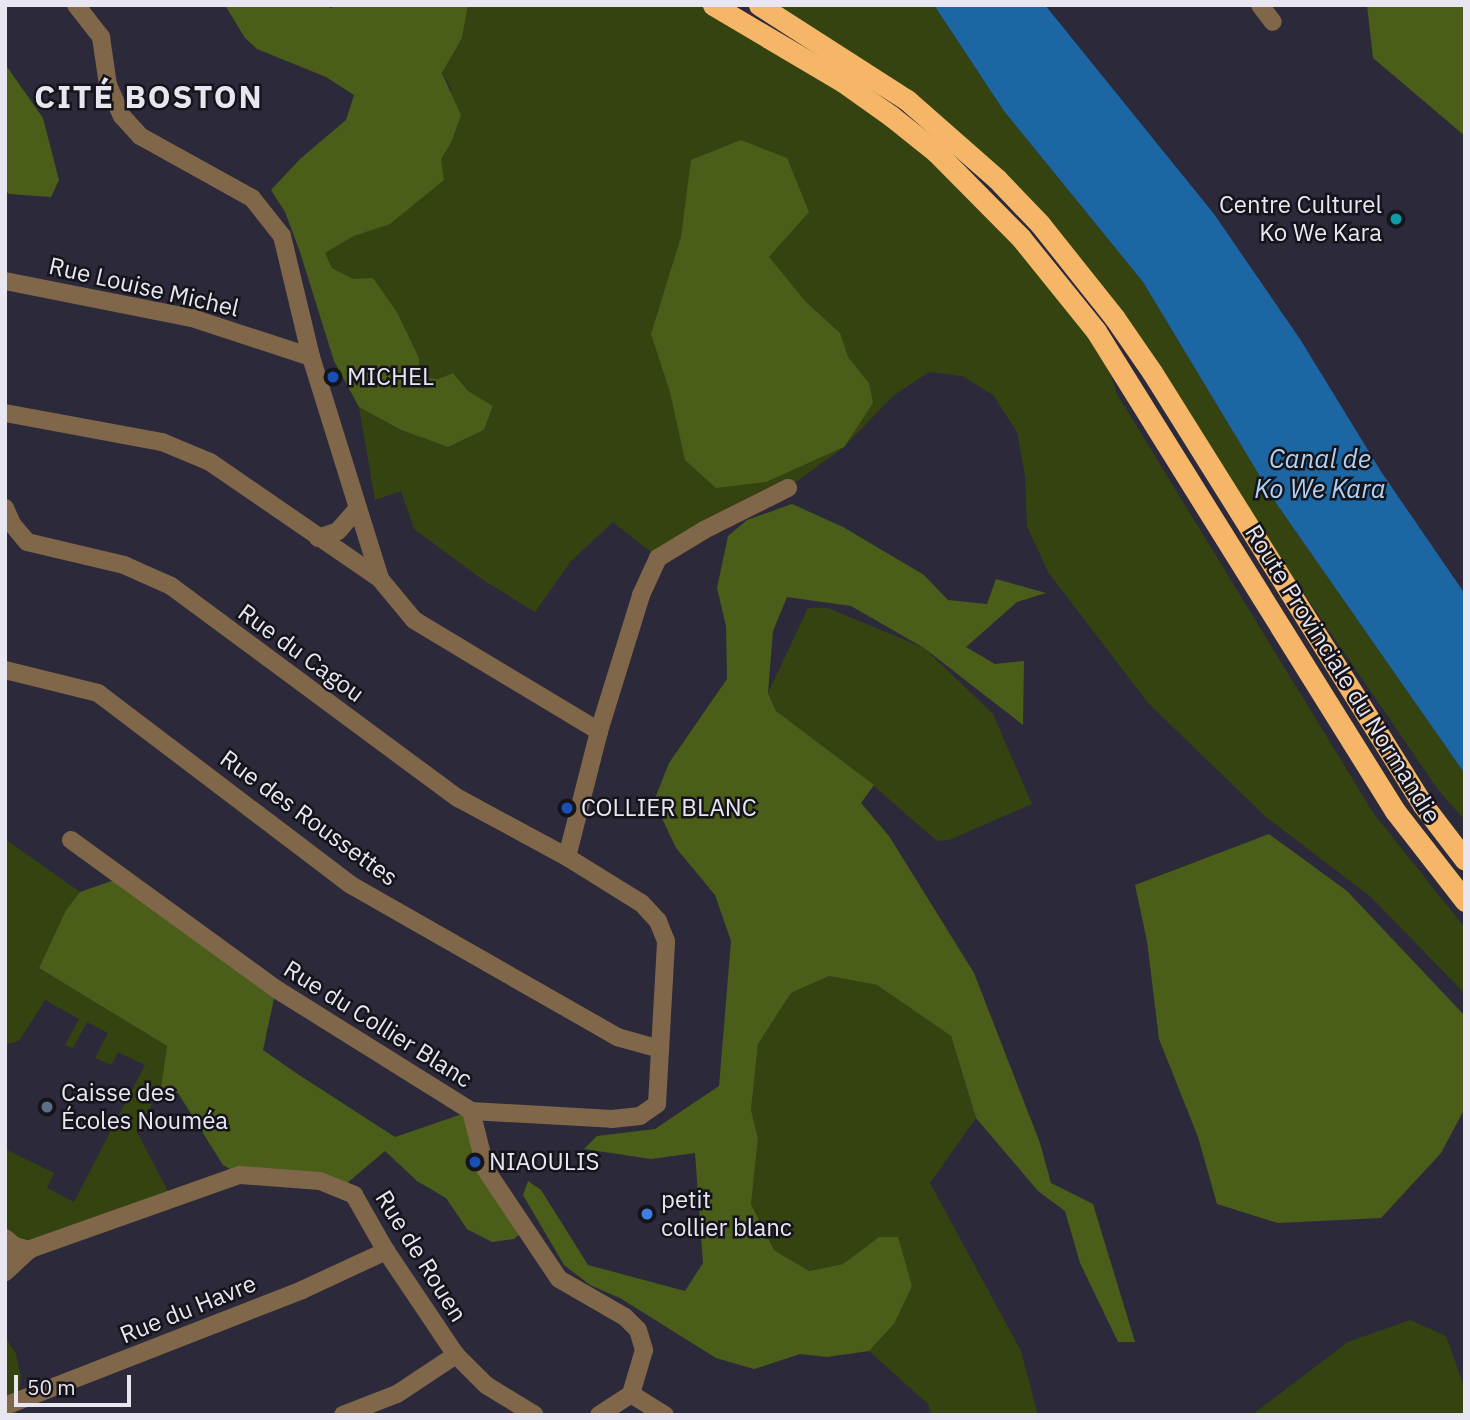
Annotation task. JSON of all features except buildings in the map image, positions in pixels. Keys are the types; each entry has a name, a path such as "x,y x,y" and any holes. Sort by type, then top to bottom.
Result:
{"highway":[{"name":"Route Provinciale du Normandie","path":"713,5 843,82 891,117 936,152 1021,238 1103,342 1395,811 1465,901"},
{"name":"Route Provinciale du Normandie","path":"759,5 907,100 997,179 1040,224 1114,317 1152,372 1423,805 1465,860"}],"street":[{"path":"76,5 101,37 108,85 121,116 140,136 252,198 282,236 311,356 380,579"},
{"path":"1260,5 1273,22"},
{"name":"Rue Louise Michel","path":"5,281 192,318 311,356"},
{"path":"5,413 162,442 210,462 380,579 414,621 599,731"},
{"path":"567,857 599,731 641,596 658,558 704,530 788,488"},
{"name":"Rue du Cagou","path":"5,508 12,524 27,542 124,565 171,586 457,798 567,857"},
{"path":"318,538 338,531 357,509"},
{"name":"Rue des Roussettes","path":"5,670 98,693 351,885 617,1037 660,1049"},
{"name":"Rue du Collier Blanc","path":"71,840 276,989 471,1111 612,1119 640,1116 657,1104 666,941 658,920 641,903 567,857"},
{"path":"471,1111 486,1170 559,1279 625,1317 638,1330 644,1350 631,1394 599,1415"},
{"name":"Rue de Rouen","path":"5,1258 240,1175 278,1175 320,1181 354,1195 386,1251 456,1355 486,1385 535,1415"},
{"path":"5,1238 15,1246 29,1250"},
{"path":"5,1272 29,1250"},
{"name":"Rue du Havre","path":"17,1408 302,1290 386,1251"},
{"path":"343,1415 397,1394 456,1355"},
{"path":"631,1394 665,1415"}],"green space":[{"path":"225,5 324,5 331,8 338,5 468,5 462,38 442,73 461,115 451,143 441,159 444,180 390,224 354,236 325,253 332,268 353,279 373,278 397,312 419,358 419,377 438,379 453,373 468,391 493,406 484,430 448,447 401,430 359,407 334,361 300,252 285,212 271,190 300,159 346,120 354,95 326,77 257,49 245,38"},
{"path":"468,5 713,5 891,116 1096,331 1117,394 1374,814 1465,928 1465,994 1371,897 1266,817 1148,703 1048,572 1027,526 1025,476 1017,432 993,395 962,376 929,372 894,395 844,447 788,488 658,558 613,522 571,561 535,612 483,580 414,529 401,491 375,500 359,407 401,430 448,447 484,430 493,407 468,391 453,373 438,379 419,377 419,358 397,312 353,279 332,268 325,253 354,236 390,224 451,143 451,88 442,73 462,38"},
{"path":"759,5 934,5 1004,111 1143,282 1276,503 1465,774 1465,820 1439,791 1114,317 997,179"},
{"path":"1367,5 1465,5 1465,136 1373,58"},
{"path":"5,64 43,118 59,180 51,197 9,194 5,190"},
{"path":"741,140 787,158 809,212 769,257 806,302 840,333 848,357 869,383 873,403 844,447 766,482 716,488 685,460 670,392 651,334 681,237 691,160"},
{"path":"792,504 843,527 924,575 948,600 987,604 996,579 1046,593 1017,602 966,647 995,664 1024,661 1023,725 924,648 851,606 787,597 773,631 768,693 776,711 874,785 861,803 889,836 974,973 1040,1143 1051,1183 1093,1204 1135,1342 1118,1342 1080,1263 1065,1211 1038,1191 976,1118 951,1036 877,985 829,976 791,993 758,1044 751,1110 758,1138 751,1204 774,1250 809,1271 843,1264 879,1237 898,1237 912,1286 894,1324 869,1351 827,1357 800,1354 754,1369 716,1358 620,1298 590,1285 564,1265 523,1195 528,1181 541,1190 588,1265 685,1291 703,1263 695,1153 651,1159 584,1149 597,1136 655,1129 719,1086 731,941 715,895 676,848 654,801 669,763 727,679 726,626 717,588 728,536 747,520"},
{"path":"808,608 828,608 924,648 993,714 1032,804 949,840 937,841 868,781 776,711 768,693"},
{"path":"1269,834 1347,891 1465,1016 1465,1108 1441,1153 1381,1218 1278,1223 1217,1204 1198,1137 1159,1039 1147,941 1135,885"},
{"path":"5,839 80,892 66,910 39,968 167,1046 161,1087 137,1132 172,1199 29,1250 5,1238 5,1149 54,1173 47,1188 74,1202 145,1065 118,1052 111,1065 95,1058 108,1033 87,1022 73,1048 65,1045 79,1019 45,1000 19,1041 5,1045"},
{"path":"123,877 276,989 263,1050 296,1073 395,1137 471,1111 486,1170 526,1228 514,1239 492,1242 467,1229 446,1198 417,1181 385,1151 340,1189 240,1175 223,1165 178,1093 161,1087 167,1046 39,968 66,910 80,892"},
{"path":"829,976 877,985 951,1036 976,1118 930,1183 1021,1351 1038,1415 932,1415 928,1404 869,1351 894,1324 879,1237 843,1264 809,1271 774,1250 751,1204 758,1138 751,1110 758,1044 791,993"},
{"path":"1410,1320 1446,1336 1465,1389 1465,1415 1252,1415 1348,1342"},
{"path":"5,1336 16,1354 21,1377 16,1415 5,1415"}],"water":[{"name":"Canal de Ko We Kara","path":"934,5 1045,5 1214,214 1300,339 1382,473 1465,594 1465,774 1276,503 1143,282 1004,111"}],"place":[{"name":"Centre Culturel Ko We Kara","path":"1396,219"},
{"name":"MICHEL","path":"333,377"},
{"name":"COLLIER BLANC","path":"567,808"},
{"name":"Caisse des Écoles Nouméa","path":"47,1107"},
{"name":"NIAOULIS","path":"475,1162"},
{"name":"petit collier blanc","path":"647,1214"}],"district":[{"name":"CITÉ BOSTON","path":"149,96"}]}
